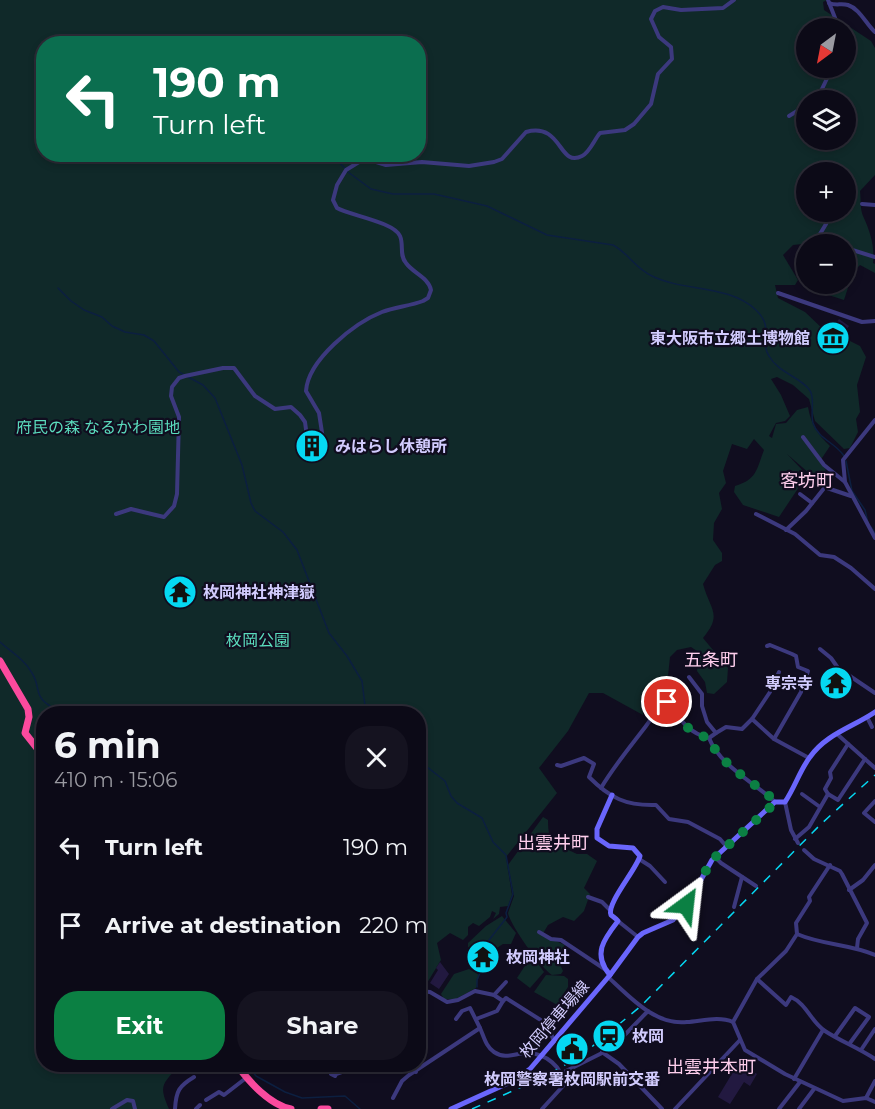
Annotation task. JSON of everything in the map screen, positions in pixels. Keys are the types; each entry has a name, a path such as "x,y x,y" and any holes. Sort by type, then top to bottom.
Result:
{"highway":[{"path":"0,661 28,709 29,717 25,733 36,747"},
{"path":"244,1072 262,1093 288,1109"},
{"path":"321,1109 328,1109"}],"street":[{"path":"376,162 386,165 422,162 469,166 494,162 502,159 522,135 541,130 553,135 564,153 574,158 585,154 600,133 629,128 651,104 658,74 670,62 673,55 671,47 659,37 652,24 651,19 655,11 663,7 681,10 723,8 734,0"},
{"path":"828,1 836,18"},
{"path":"828,1 834,5 841,3 856,8 866,24 875,32"},
{"path":"789,116 796,112"},
{"path":"116,514 131,509 160,518 164,517 174,506 177,494 179,417 171,393 175,382 185,376 234,368 255,396 275,409 291,407 300,415 305,422 309,452 322,456 325,452 319,414 306,391 309,375 322,355 338,341 381,312 423,301 428,298 431,290 426,281 405,262 400,236 368,218 337,208 333,200 335,189 346,170 358,162"},
{"path":"862,204 875,205"},
{"path":"856,251 875,257"},
{"path":"778,293 862,322 875,321"},
{"path":"875,420 843,460 845,482 875,538"},
{"path":"803,437 824,465 845,482"},
{"path":"810,475 825,487 852,496"},
{"path":"786,530 825,487"},
{"path":"800,494 812,503"},
{"path":"756,514 786,530 820,555 834,557 875,589"},
{"path":"767,646 796,656 798,666 808,671 801,692 774,739"},
{"path":"820,649 831,657 838,668 875,693"},
{"path":"709,738 726,727 742,729 752,719 770,692 779,672"},
{"path":"689,677 702,694 702,706 707,722 716,733"},
{"path":"601,788 615,763 647,725 654,710 667,702 674,703 676,716 693,732 709,738 734,768 776,802"},
{"path":"588,897 602,902 618,921 638,937 674,920 715,857 776,802 784,801 795,788 809,758 824,740 875,712"},
{"path":"867,717 872,727"},
{"path":"752,719 774,739 809,758"},
{"path":"837,734 875,768"},
{"path":"848,744 830,772 831,778 825,789 828,794 838,800 865,759"},
{"path":"557,765 561,766 584,758 594,764 589,777 612,795 629,805 656,806 669,819 688,822 720,839 726,846"},
{"path":"802,794 820,807"},
{"path":"784,801 790,830 796,841 809,827 828,794"},
{"path":"611,910 620,886 628,881 639,859 638,851 633,848 609,846 597,838 597,829 612,795"},
{"path":"875,801 864,813 875,822"},
{"path":"804,850 814,859 840,871 867,923 858,939 857,948"},
{"path":"715,857 756,886"},
{"path":"639,859 650,866 665,882"},
{"path":"849,890 862,880 875,865"},
{"path":"733,1022 757,979 786,951 797,934 796,923 810,901 809,897 830,866"},
{"path":"734,907 742,877"},
{"path":"608,974 601,958 601,943 618,921"},
{"path":"539,932 550,939 561,940 608,974 648,1011 668,1020 685,1023 725,1019 733,1022 748,1053 794,1079 843,1101 866,1098 875,1102"},
{"path":"797,934 811,940 857,948 875,956"},
{"name":"枚岡停車場線","path":"451,1109 515,1080 542,1057 638,937"},
{"path":"757,979 786,1005 791,997 799,1001 823,1030 875,1059"},
{"path":"494,995 506,982"},
{"path":"426,992 447,1002 458,1000 475,991 494,995 503,1001"},
{"path":"476,1019 497,1011 506,998 547,1024 554,1042"},
{"path":"456,1019 462,1011 470,1008 487,1045 502,1056 528,1053 547,1058 560,1074 562,1086 542,1109"},
{"path":"835,1036 855,1008 869,1017 850,1043"},
{"path":"560,1074 622,1041 648,1011"},
{"path":"426,1065 480,1028"},
{"path":"861,1050 875,1029"},
{"path":"794,1079 823,1030"},
{"path":"675,1109 740,1040"},
{"path":"602,1052 619,1064 662,1109"},
{"path":"330,1072 335,1076 345,1072"},
{"path":"393,1098 402,1081 416,1072"},
{"path":"175,1109 176,1092 181,1085 194,1077"},
{"path":"206,1100 219,1092 224,1095 247,1077"},
{"path":"866,1098 875,1081"},
{"path":"779,1109 801,1082"},
{"path":"800,1109 814,1089"},
{"path":"111,1109 130,1100 135,1104 135,1109"}],"green space":[{"path":"0,0 827,0 823,2 824,10 836,18 796,18 796,78 856,78 856,31 871,41 875,48 875,175 860,191 862,213 873,245 875,273 860,265 856,269 856,234 796,234 796,245 783,255 796,277 796,283 775,285 778,298 805,312 824,330 822,346 833,353 846,339 860,346 866,357 857,385 860,412 856,419 858,432 850,448 844,449 815,421 809,399 793,385 777,377 771,379 790,416 785,421 776,423 769,436 772,438 776,424 786,423 797,410 808,407 815,428 830,446 820,461 826,470 817,480 787,454 807,475 779,517 743,505 734,492 735,486 748,480 755,473 764,450 754,439 747,449 732,444 723,471 726,483 719,493 722,509 714,523 713,540 722,553 722,561 715,565 703,584 714,617 703,638 728,668 727,682 714,694 707,693 705,682 697,671 700,653 691,647 677,650 670,657 668,676 644,694 643,715 603,693 589,693 568,731 539,768 557,793 506,857 512,895 508,906 500,907 499,914 493,919 496,913 492,911 490,917 479,926 473,923 468,927 468,935 463,940 450,933 437,943 441,960 427,983 426,706 36,706 36,1072 173,1072 164,1085 164,1094 169,1109 0,1109"},
{"path":"825,294 846,294 844,300"},
{"path":"543,817 548,820 551,836 558,840 564,848 577,854 587,854 597,861 584,888 590,894 584,911 574,921 563,917 548,925 542,935 565,945 556,956 563,971 561,974 552,975 527,946 508,913 514,896 508,865"},
{"path":"502,916 516,933 511,944 503,944 489,953 468,947 468,943 486,926"},
{"path":"532,955 544,972 530,988 517,978"},
{"path":"469,969 479,975 476,988 456,999 444,999 441,994 454,974"},
{"path":"546,975 564,976 568,979 568,987 562,996 563,1003 569,1008 568,1011 534,992"}],"building":[{"name":"東大阪市立郷土博物館","path":"839,319 849,326 832,350 822,343"},
{"path":"440,962 449,974 439,989 430,983"},
{"path":"728,1059 739,1062 757,1074 750,1086 744,1082 730,1104 718,1097 733,1072 722,1065"}],"waterway":[{"path":"339,162 345,168"},
{"path":"348,172 371,189 393,194 434,194 487,206 547,235 613,245 652,276 665,281 720,292 745,302 756,310 765,323 765,345 769,356 782,370 804,384 810,391 815,428 844,456"},
{"path":"58,288 71,301 84,310 102,317 112,326 125,332 144,335 154,341 179,372 203,385 215,398 242,465 251,503 255,511 283,532 297,550 329,633 347,656 362,681 365,706"},
{"path":"846,461 852,491 865,510 868,523"},
{"path":"871,527 875,533"},
{"path":"0,642 29,668 35,678 41,698 50,706"},
{"path":"426,766 445,781 451,796 457,803 482,818 493,842 506,855 513,894 506,913 507,917 482,949 483,966 477,980 477,987"},
{"path":"253,1072 285,1092 302,1098 345,1096 360,1109"}],"railway":[{"path":"472,1109 544,1077 582,1055 641,1006 820,825 875,775"}],"place":[{"name":"東大阪市立郷土博物館","path":"833,338"},
{"name":"みはらし休憩所","path":"312,446"},
{"name":"枚岡神社神津嶽","path":"180,592"},
{"name":"専宗寺","path":"836,683"},
{"name":"枚岡神社","path":"483,957"},
{"name":"枚岡","path":"609,1036"},
{"name":"枚岡警察署枚岡駅前交番","path":"572,1049"}],"district":[{"name":"客坊町","path":"807,481"},
{"name":"五条町","path":"711,660"},
{"name":"出雲井町","path":"553,843"},
{"name":"出雲井本町","path":"711,1067"}],"route":[{"path":"667,702 674,703 676,716 693,732 709,738 734,768 776,802 712,860 686,905"}],"park label":[{"name":"府民の森 なるかわ園地","path":"98,427"},
{"name":"枚岡公園","path":"258,640"}]}
